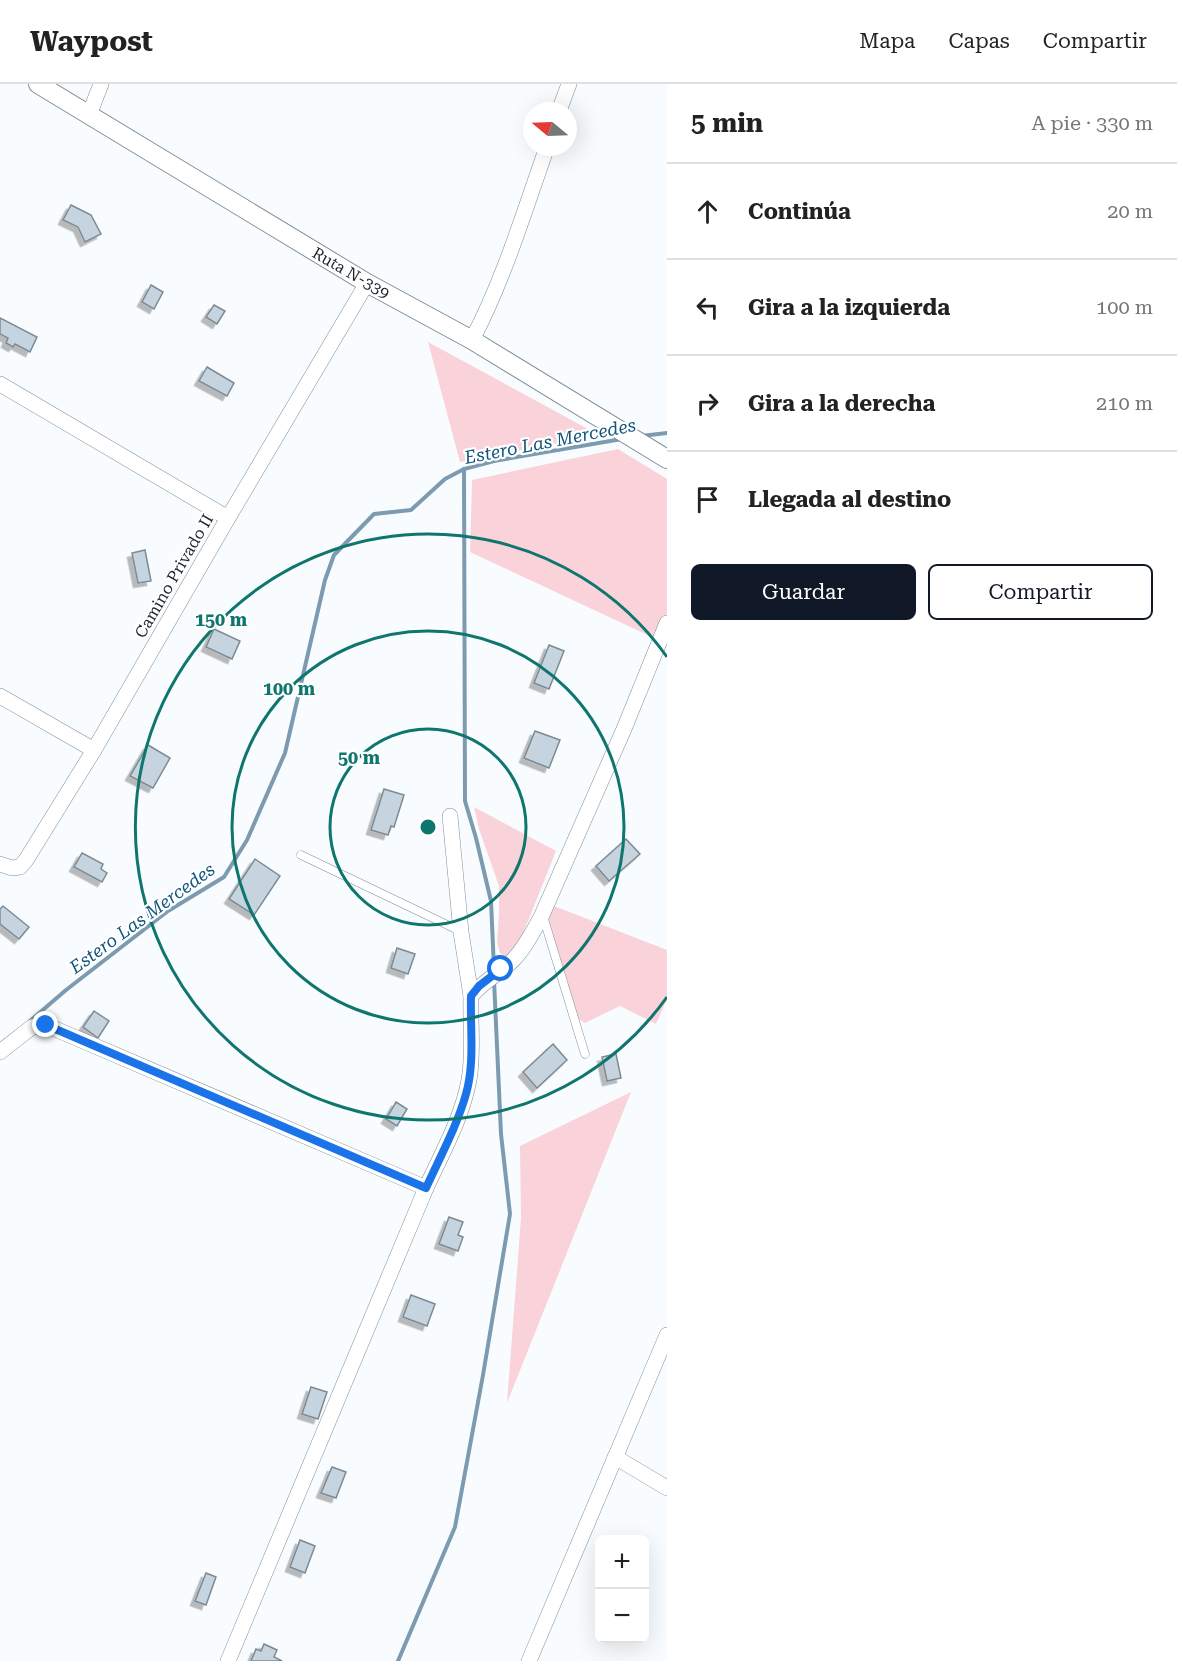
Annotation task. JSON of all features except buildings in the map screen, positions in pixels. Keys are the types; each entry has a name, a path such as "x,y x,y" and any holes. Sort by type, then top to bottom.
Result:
{"street":[{"name":"Ruta N-339","path":"38,84 367,283 472,340 667,459"},
{"path":"89,116 101,84"},
{"path":"562,102 568,84"},
{"path":"472,340 507,261 544,156"},
{"name":"Camino Privado II","path":"0,864 12,868 20,867 94,750 367,283"},
{"path":"0,384 228,518"},
{"path":"471,996 513,960 529,940 624,729 667,623"},
{"path":"0,696 94,750"},
{"path":"228,1661 426,1188 458,1118 466,1093 470,1076 471,996 461,932 450,816"},
{"path":"0,1052 32,1027 46,1025 426,1188"},
{"path":"529,1661 667,1335"},
{"path":"615,1457 667,1488"}],"lane":[{"path":"301,855 461,932"},
{"path":"542,915 585,1054"}],"shaded area":[{"path":"428,342 599,435 460,462"},
{"path":"618,449 667,479 667,614 656,639 470,552 472,480"},
{"path":"474,807 556,851 522,936 509,960 500,953 497,943 499,886 479,829"},
{"path":"554,906 667,950 667,999 656,1024 620,1006 585,1023 569,1014 545,929"},
{"path":"631,1092 507,1403 521,1218 520,1146"}],"waterway":[{"name":"Estero Las Mercedes","path":"641,436 667,433"},
{"name":"Estero Las Mercedes","path":"30,1021 66,990 168,911 224,877 247,840 285,753 325,580 334,555 374,514 411,510 445,479 464,469 494,461 622,439"},
{"path":"464,469 465,801 491,901 494,969"},
{"path":"398,1661 455,1527 510,1214 501,1134 494,980"}],"route":[{"path":"46,1025 426,1188 458,1118 470,1076 471,996 479,986 501,969"}]}
